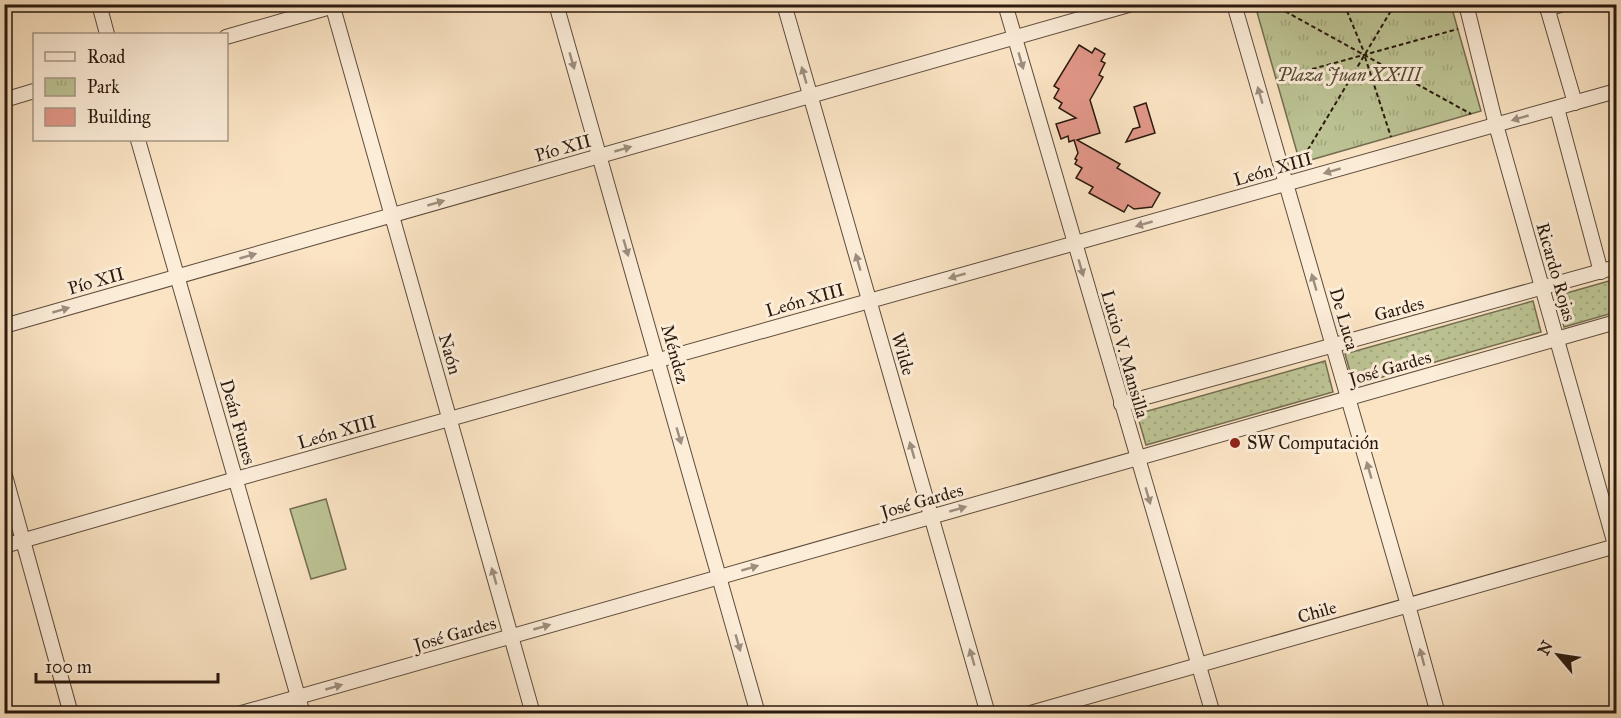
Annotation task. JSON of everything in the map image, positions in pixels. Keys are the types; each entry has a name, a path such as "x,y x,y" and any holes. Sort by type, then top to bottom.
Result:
{"street":[{"path":"99,4 107,33"},
{"name":"Méndez","path":"556,4 758,714"},
{"name":"Wilde","path":"784,4 988,714"},
{"name":"Lucio V. Mansilla","path":"1005,4 1213,714"},
{"name":"De Luca","path":"1234,4 1438,714"},
{"name":"Ricardo Rojas","path":"1466,4 1496,125 1616,546"},
{"path":"1563,4 1546,7 1575,103"},
{"path":"228,35 335,5"},
{"name":"Naón","path":"335,5 533,714"},
{"name":"Pío XII","path":"4,326 1128,5"},
{"path":"4,100 33,91"},
{"name":"León XIII","path":"4,546 1617,91"},
{"path":"1557,108 1601,272"},
{"name":"Deán Funes","path":"138,141 303,714"},
{"name":"Gardes","path":"1121,404 1617,267"},
{"name":"José Gardes","path":"238,714 1617,322"},
{"path":"4,472 71,714"},
{"name":"Chile","path":"1027,714 1616,546"}],"path":[{"path":"1272,4 1471,114"},
{"path":"1344,4 1364,55 1391,137"},
{"path":"1300,163 1395,4"},
{"path":"1276,79 1458,29"}],"green space":[{"name":"Plaza Juan XXIII","path":"1255,5 1451,5 1481,111 1300,163"},
{"path":"1616,279 1616,312 1564,327 1556,296"},
{"path":"1533,301 1541,332 1354,385 1345,354"},
{"path":"1325,361 1333,392 1146,445 1137,414"},
{"path":"326,499 346,569 311,579 290,509"}],"building":[{"path":"1079,45 1092,53 1095,48 1105,54 1101,61 1105,63 1099,75 1103,77 1090,100 1100,133 1077,140 1120,164 1117,168 1160,193 1152,207 1134,209 1128,205 1124,212 1089,193 1093,187 1076,178 1082,168 1075,164 1078,153 1074,140 1069,142 1068,136 1061,139 1056,124 1076,118 1059,108 1062,103 1054,98 1059,89 1054,86"},
{"path":"1146,103 1155,133 1126,142 1133,129 1140,127 1134,107"}],"place":[{"name":"SW Computación","path":"1235,443"}]}
